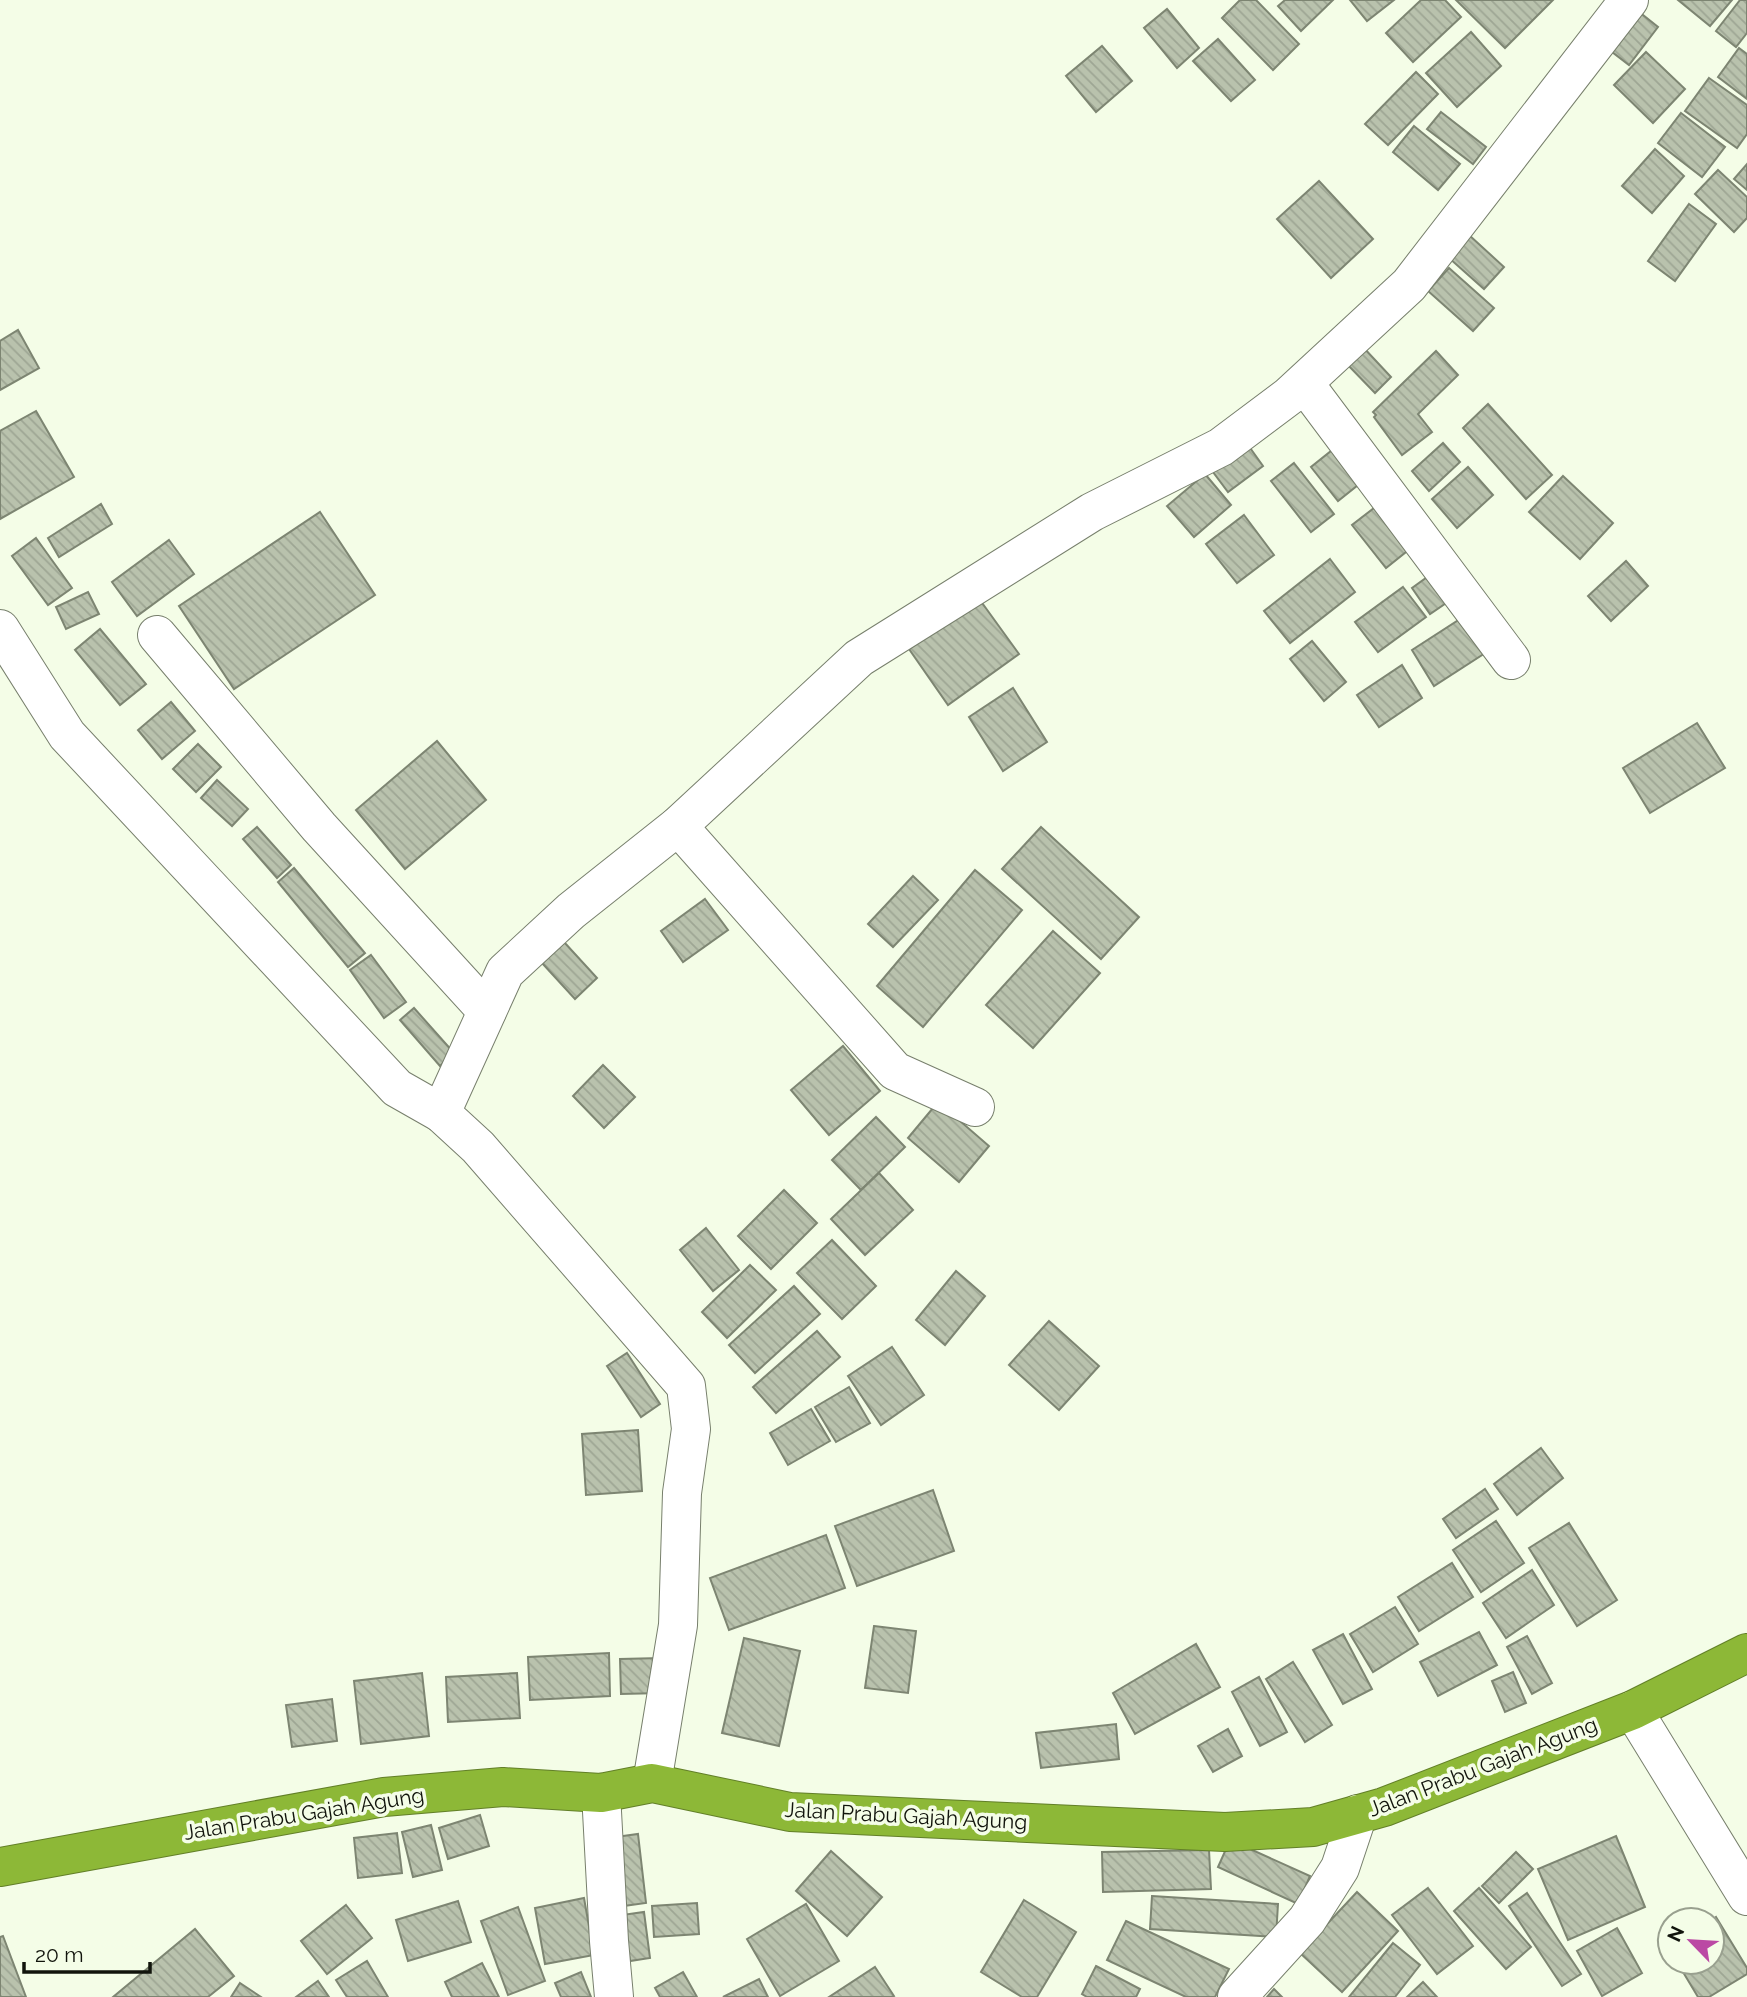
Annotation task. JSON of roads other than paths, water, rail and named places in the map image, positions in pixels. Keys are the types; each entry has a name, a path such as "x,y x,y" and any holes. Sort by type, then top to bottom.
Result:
{"highway":[{"name":"Jalan Prabu Gajah Agung","path":"0,1867 384,1797 503,1787 601,1793 653,1783 790,1812 1224,1832 1313,1826 1384,1807 1633,1710 1747,1653"}],"street":[{"path":"441,1113 505,972 571,911 678,826 859,658 1092,512 1222,447 1304,383 1409,285 1629,0"},
{"path":"1304,383 1511,660"},
{"path":"0,629 67,735 397,1088 441,1113 478,1147 686,1386 691,1429 682,1493 678,1625 653,1783"},
{"path":"157,635 318,827 487,1011"},
{"path":"678,826 895,1071 975,1107"},
{"path":"1633,1710 1747,1896"},
{"path":"601,1793 614,1997"},
{"path":"1237,1997 1307,1920 1340,1868 1357,1814"}]}
